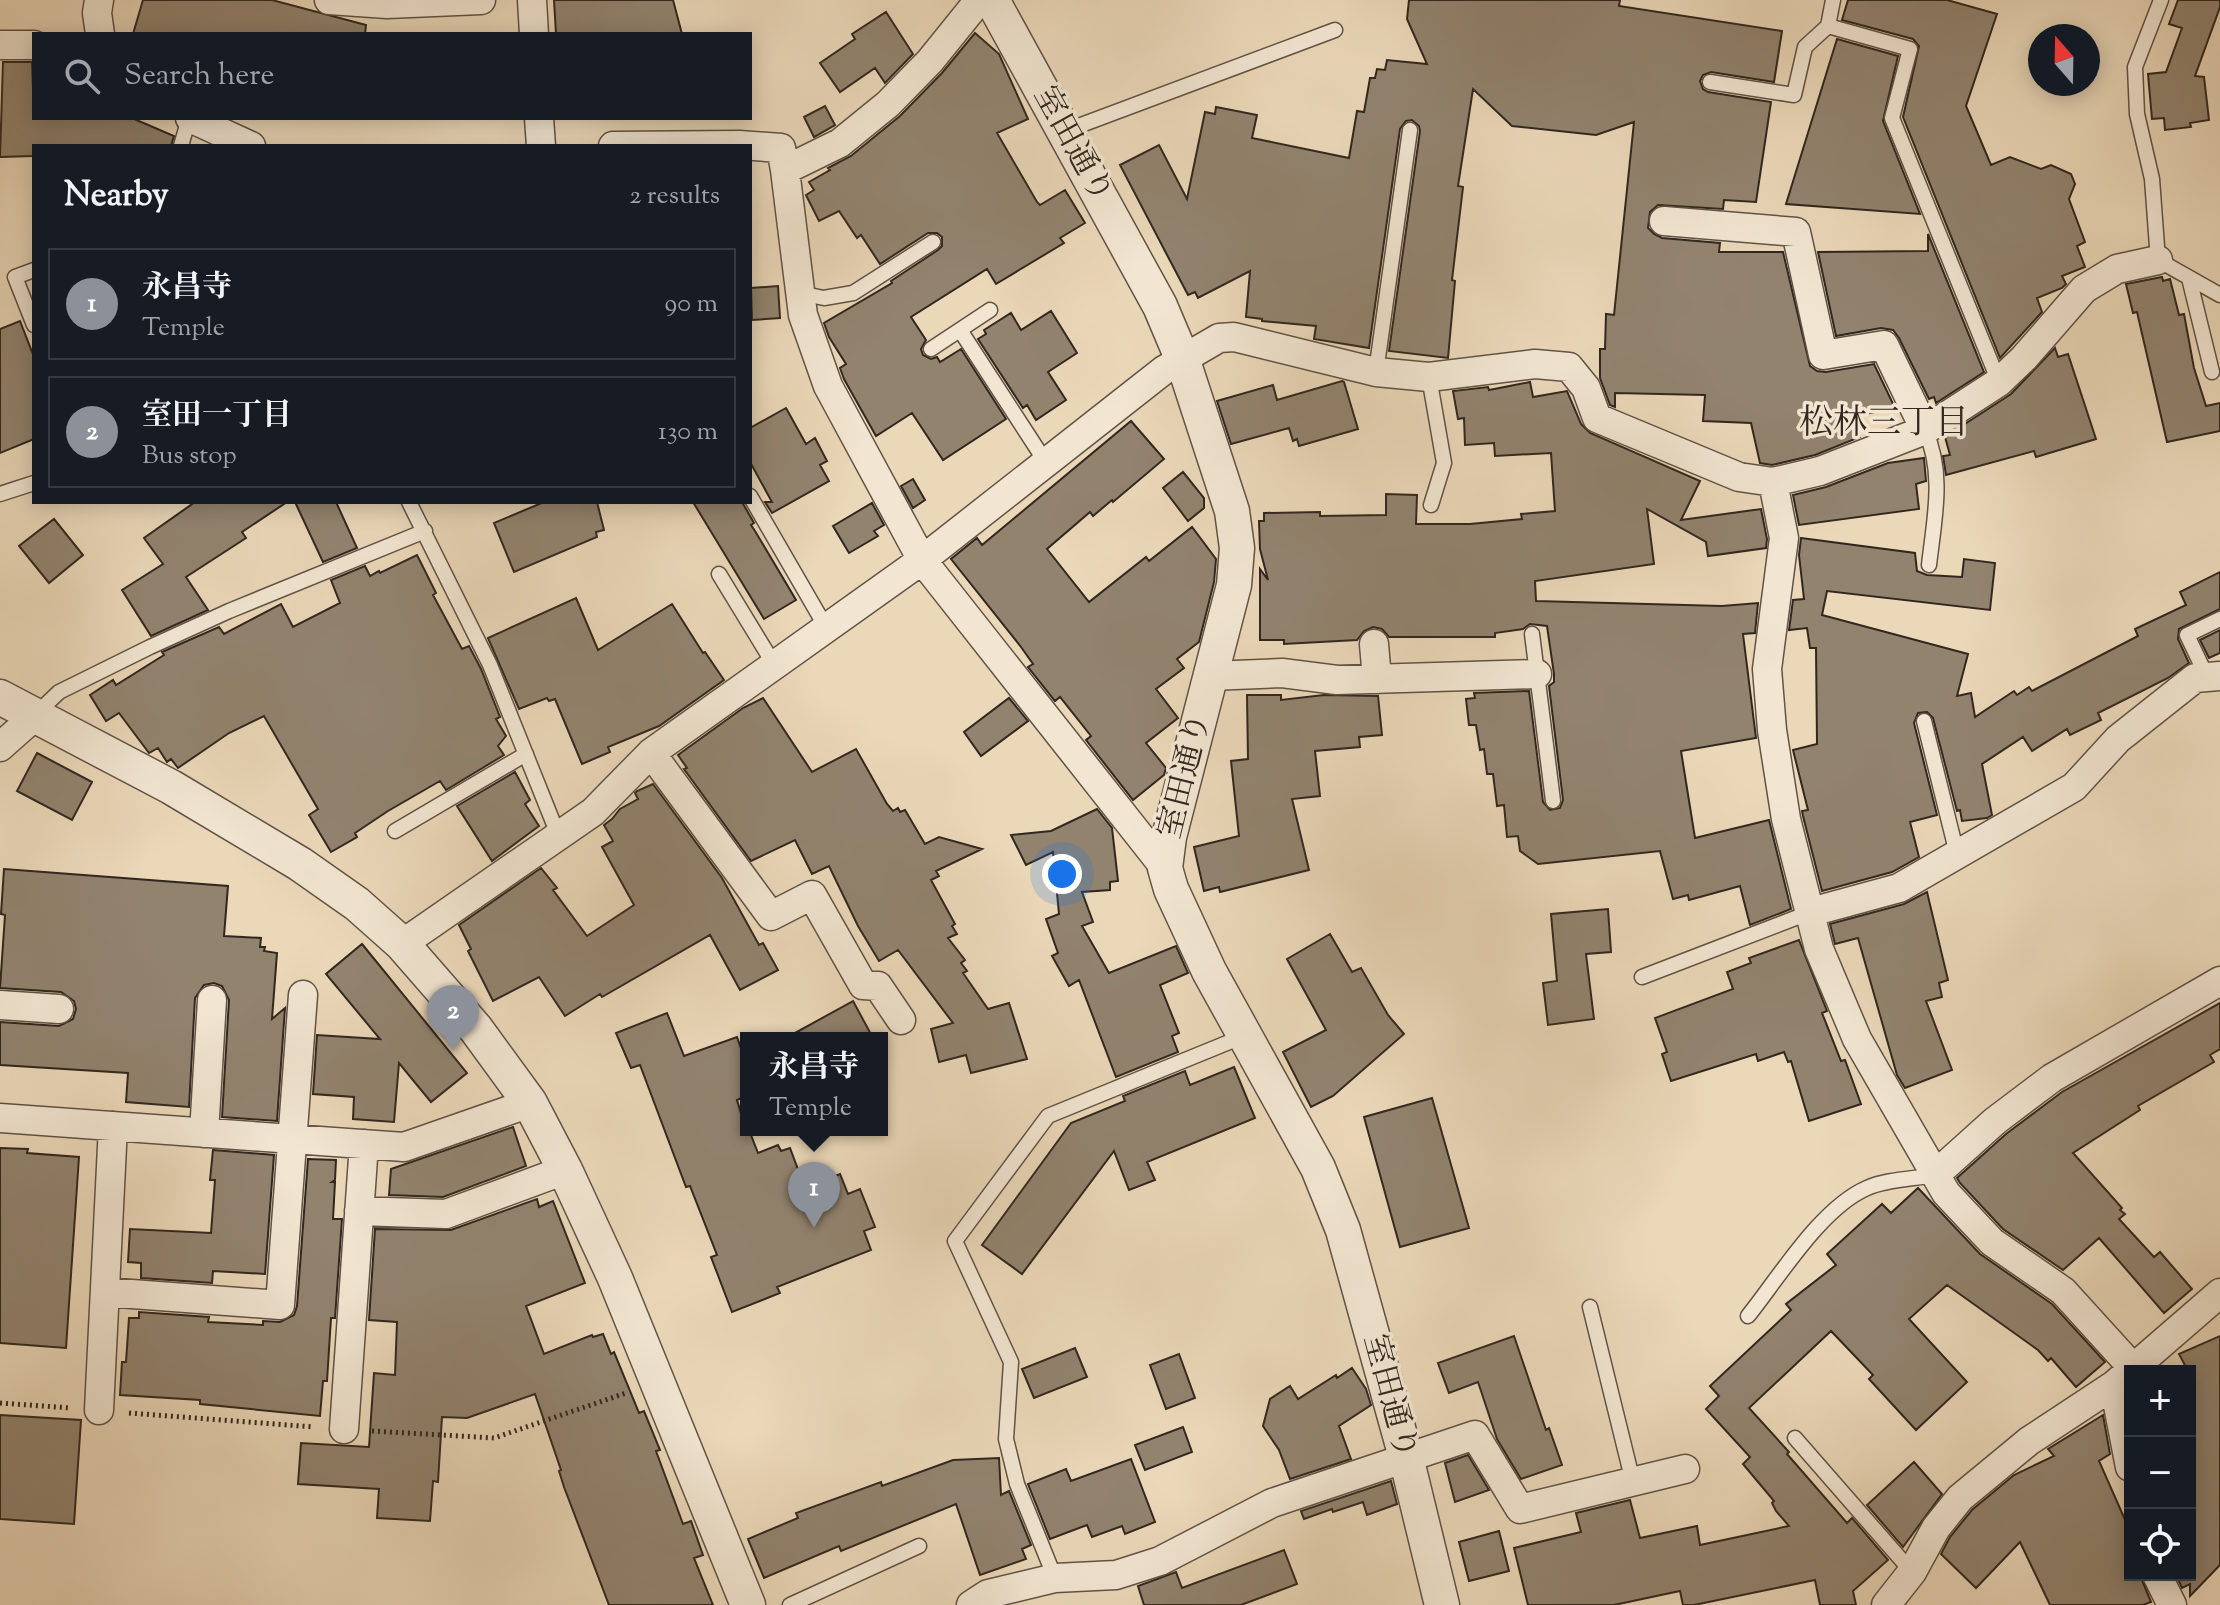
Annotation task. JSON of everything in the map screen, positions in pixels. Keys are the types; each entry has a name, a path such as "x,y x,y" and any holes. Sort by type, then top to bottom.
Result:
{"street":[{"path":"99,0 100,32"},
{"path":"329,0 387,4 481,0"},
{"path":"532,0 534,32"},
{"path":"785,170 840,143 888,104 930,61 976,4 992,0"},
{"name":"室田通り","path":"992,0 1160,306 1182,358 1232,511 1237,548 1234,585 1169,837 1165,868 1171,889 1209,971 1318,1168 1343,1230 1406,1457 1442,1605"},
{"path":"0,45 32,45"},
{"path":"193,120 247,144"},
{"path":"539,120 541,144"},
{"path":"752,146 781,148 803,315 828,386 922,560 1165,868"},
{"path":"1664,221 1796,232 1823,355 1884,345 1925,430"},
{"path":"402,944 593,812 651,753 922,560 1045,461 1182,358 1219,338 1234,337 1376,372 1429,377 1535,364 1569,367 1586,388 1597,418 1739,477 1773,482 1820,471 1925,430 1999,382 2084,289 2117,269 2158,260"},
{"path":"1773,482 1784,538 1767,669 1771,715 1786,819 1819,949 1857,1039 1946,1193 1992,1242 2063,1291 2124,1370"},
{"path":"1374,644 1377,679"},
{"path":"1210,676 1282,673 1337,680 1537,674"},
{"path":"1811,912 1899,888 2074,787 2118,739 2195,678 2213,675"},
{"path":"0,697 171,787 300,864 357,904 402,944 476,1029 530,1103 565,1170 615,1278 748,1605"},
{"path":"0,747 35,716"},
{"path":"651,753 771,916 812,895 863,985 878,986 901,1020"},
{"path":"1935,1175 1995,1121 2052,1078 2220,981"},
{"path":"105,1292 280,1305 303,995"},
{"path":"204,1133 212,1000"},
{"path":"0,1005 59,1009"},
{"path":"0,1118 404,1147 530,1103"},
{"path":"99,1410 113,1126"},
{"path":"344,1429 364,1144"},
{"path":"359,1211 446,1214 565,1170"},
{"path":"2137,1365 2220,1293"},
{"path":"1886,1605 1912,1572 1936,1528 1960,1498 2029,1441 2124,1376"},
{"path":"971,1605 988,1594 1055,1578 1116,1575 1160,1561 1272,1503 1475,1435 1520,1509 1685,1469"},
{"path":"2160,1581 2172,1605"}],"lane":[{"path":"1710,82 1794,95 1805,47 1828,26 1833,0"},
{"path":"2161,0 2135,67 2137,114 2152,179 2158,260 2220,295"},
{"path":"1828,26 1910,49 1892,118 1999,382"},
{"path":"1064,131 1335,30"},
{"path":"182,144 188,120"},
{"path":"1376,372 1410,130"},
{"path":"799,293 824,298 853,293 933,242"},
{"path":"32,270 7,275 32,321"},
{"path":"2189,278 2212,372"},
{"path":"931,349 990,310"},
{"path":"960,330 1045,461"},
{"path":"1429,377 1444,463 1431,505"},
{"path":"1925,430 1930,441 1938,490 1929,565"},
{"path":"0,494 32,484"},
{"path":"752,499 827,629"},
{"path":"410,504 490,665 559,837"},
{"path":"35,716 59,692 150,647 229,611 425,531"},
{"path":"719,574 775,666"},
{"path":"2213,675 2187,635 2220,619"},
{"path":"1532,634 1553,801"},
{"path":"1924,721 1957,854"},
{"path":"395,831 526,754"},
{"path":"1642,977 1811,912"},
{"path":"1055,1578 1017,1484 1006,1439 1011,1362 955,1241 1048,1116 1244,1035"},
{"path":"1748,1316 1828,1215 1848,1198 1870,1186 1935,1175"},
{"path":"1590,1307 1633,1482"},
{"path":"1795,1438 1912,1572"},
{"path":"790,1605 919,1546"}],"building":[{"path":"143,0 272,0 366,25 365,32 134,32"},
{"path":"554,0 673,0 681,32 556,32"},
{"path":"1409,0 1620,0 1619,6 1782,31 1774,82 1711,72 1703,75 1700,81 1708,92 1771,102 1756,202 1724,200 1723,209 1658,205 1650,212 1648,228 1662,238 1720,243 1719,252 1783,252 1810,366 1826,372 1874,364 1895,408 1855,416 1860,437 1815,455 1772,465 1760,463 1751,423 1703,421 1705,395 1615,393 1615,407 1610,405 1600,378 1600,349 1605,349 1606,314 1614,315 1634,122 1596,135 1512,126 1473,89 1458,186 1463,187 1452,280 1455,281 1448,358 1389,351 1420,131 1412,120 1406,121 1400,129 1369,348 1314,339 1316,326 1246,317 1250,271 1198,298 1195,292 1188,295 1120,165 1159,145 1187,199 1205,112 1215,114 1216,107 1257,115 1252,138 1349,158 1357,111 1364,112 1370,78 1375,78 1377,69 1385,70 1387,60 1427,64 1407,19"},
{"path":"1848,0 1947,0 1997,14 1966,106 1991,165 2010,157 2041,169 2051,165 2071,174 2075,184 2069,199 2085,242 2077,246 2085,267 2062,276 2066,284 2062,288 2037,298 2042,312 2000,358 1903,117 1919,46 1913,39 1842,20"},
{"path":"2178,0 2220,0 2195,76 2204,77 2209,120 2190,123 2191,127 2165,130 2164,118 2152,119 2148,74 2166,72 2182,28 2169,24"},
{"path":"886,12 913,54 885,83 875,68 840,92 820,63 855,39 852,34"},
{"path":"975,33 999,54 1028,119 997,133 1037,202 1040,205 1065,190 1085,223 1060,238 1064,243 996,284 987,269 911,317 926,340 921,349 923,355 931,359 937,357 940,362 961,349 1006,419 943,460 912,413 876,436 844,379 840,368 846,364 824,323 892,283 938,250 942,246 942,237 937,233 928,233 880,264 861,235 857,238 839,211 819,221 806,195 814,190 809,182 851,156 900,116"},
{"path":"1837,39 1898,56 1883,121 1920,214 1786,204"},
{"path":"3,62 32,62 32,120 137,120 174,136 172,144 32,144 32,156 0,157"},
{"path":"825,106 835,125 814,137 804,117"},
{"path":"1928,234 1984,372 1936,403 1934,397 1929,399 1893,330 1881,328 1836,336 1818,252 1928,251"},
{"path":"2162,277 2163,281 2170,279 2179,315 2184,314 2194,368 2206,406 2220,403 2220,431 2167,442 2137,312 2133,313 2126,284"},
{"path":"778,286 780,318 752,320 752,288"},
{"path":"1051,311 1077,353 1048,372 1066,400 1036,420 1027,405 1023,408 978,339 986,334 984,330 1011,313 1021,330"},
{"path":"20,321 32,352 32,440 0,453 0,329"},
{"path":"2055,348 2058,357 2068,354 2096,439 2036,457 2034,451 1946,475 1943,456 1950,455 1945,437 2011,394"},
{"path":"1342,381 1358,429 1299,446 1297,439 1293,441 1289,428 1231,444 1217,401 1273,385 1277,400"},
{"path":"1530,382 1533,397 1567,391 1581,424 1590,433 1700,481 1681,520 1761,509 1766,548 1708,556 1706,542 1647,509 1654,564 1535,581 1536,601 1722,606 1758,603 1755,633 1743,634 1756,738 1681,751 1695,838 1769,820 1791,909 1750,925 1740,886 1689,900 1688,895 1673,899 1660,851 1538,864 1520,851 1518,836 1507,837 1504,805 1497,806 1493,774 1487,774 1484,749 1480,750 1476,725 1469,725 1466,699 1475,698 1474,693 1529,691 1543,802 1550,810 1560,808 1563,800 1549,686 1554,682 1554,674 1547,626 1530,624 1523,629 1495,633 1495,637 1389,637 1382,629 1373,627 1364,631 1357,640 1284,644 1284,640 1260,640 1260,569 1268,580 1260,549 1259,521 1264,521 1264,513 1386,515 1386,494 1417,495 1416,524 1470,524 1522,519 1521,514 1555,511 1551,453 1495,456 1494,443 1465,445 1464,418 1458,419 1453,391 1488,387 1489,390"},
{"path":"786,408 806,444 815,438 827,461 820,465 829,481 772,513 765,502 772,502 752,466 752,427"},
{"path":"1131,421 1164,459 1113,502 1093,516 1090,512 1047,549 1089,602 1146,557 1149,561 1192,527 1216,559 1214,582 1199,642 1177,659 1184,668 1156,689 1178,718 1146,743 1166,768 1164,775 1133,800 1086,740 1091,736 1060,697 1055,701 1028,667 1033,664 1021,647 951,559 977,538 982,545"},
{"path":"1924,458 1926,481 1916,484 1919,509 1799,525 1793,495 1826,487 1888,463"},
{"path":"1183,472 1204,498 1204,508 1188,521 1163,488"},
{"path":"913,479 925,500 913,508 901,486"},
{"path":"872,503 884,525 874,531 878,536 849,553 833,526"},
{"path":"192,504 284,504 242,532 246,538 186,577 208,610 151,636 122,590 163,564 144,538"},
{"path":"296,504 337,504 357,548 323,562"},
{"path":"539,504 598,504 604,530 596,532 597,537 514,572 494,523"},
{"path":"694,504 743,504 754,523 751,525 796,600 764,619"},
{"path":"54,519 83,555 49,583 19,546"},
{"path":"1801,538 1915,553 1917,571 1927,575 1962,577 1964,559 1995,563 1990,610 1827,591 1822,615 1968,654 1957,696 1971,693 1975,717 2014,691 2017,695 2029,687 2032,691 2138,636 2135,629 2186,605 2180,592 2220,572 2220,609 2179,629 2178,639 2189,663 2168,678 2098,713 2101,720 2070,735 2067,729 2032,751 2023,737 1982,764 1992,815 1987,818 1962,821 1933,718 1927,712 1918,713 1914,723 1937,815 1910,822 1919,857 1892,872 1822,891 1803,816 1802,811 1808,810 1793,750 1817,744 1816,648 1810,648 1807,628 1789,630 1793,600 1804,599 1799,555"},
{"path":"417,555 436,593 433,595 462,649 469,646 481,669 500,717 496,719 506,736 498,746 504,755 446,790 440,781 388,811 355,833 357,837 331,852 309,815 318,809 264,716 229,733 178,768 171,759 167,762 158,748 149,753 119,713 106,721 90,695 113,680 116,685 164,655 162,652 219,627 224,634 281,604 293,627 340,603 331,580 365,566 370,576"},
{"path":"576,598 598,650 672,604 724,680 659,726 608,747 610,752 582,764 555,699 549,701 547,698 519,709 488,638"},
{"path":"2220,630 2220,653 2209,658 2200,640"},
{"path":"1247,695 1281,695 1281,700 1324,695 1378,696 1382,735 1359,737 1360,747 1315,751 1320,796 1292,799 1309,870 1220,892 1219,887 1204,891 1194,847 1239,836 1231,761 1248,759"},
{"path":"763,698 812,772 856,749 887,804 893,811 898,808 900,812 905,810 925,844 939,837 982,849 936,871 939,876 931,880 955,924 952,926 957,934 948,938 965,960 961,963 967,971 963,973 988,1009 1009,1003 1027,1059 971,1073 966,1055 939,1062 931,1029 953,1023 898,950 879,961 829,866 812,874 795,840 751,861 684,769 687,768 678,755 743,708"},
{"path":"1009,698 1028,721 981,756 964,732"},
{"path":"37,753 92,782 72,820 17,791"},
{"path":"515,772 530,800 525,804 539,826 492,861 457,806"},
{"path":"653,784 722,878 759,945 763,943 778,970 740,990 710,935 565,1016 539,977 493,1001 468,951 471,949 459,925 541,868 587,936 634,905 602,847 613,841 604,825 620,809 638,799 637,791"},
{"path":"1097,809 1112,828 1118,881 1110,882 1110,890 1082,892 1093,922 1082,926 1109,973 1176,946 1188,973 1160,985 1179,1033 1172,1036 1178,1052 1116,1077 1079,980 1069,986 1052,956 1058,953 1046,919 1059,914 1053,852 1026,865 1011,835 1051,831"},
{"path":"4,869 228,886 224,936 261,938 260,947 265,947 264,951 277,953 272,1019 285,1008 277,1121 222,1117 229,1000 222,986 214,983 204,985 195,998 189,1107 126,1102 128,1073 0,1065 0,1022 59,1026 73,1019 76,1009 74,1001 61,992 0,988 5,915 1,914"},
{"path":"1927,892 1948,980 1939,983 1942,997 1926,1001 1952,1070 1905,1088 1897,1075 1858,938 1835,944 1830,924 1904,904"},
{"path":"1608,909 1611,952 1586,954 1594,1019 1548,1025 1543,983 1557,981 1551,914"},
{"path":"1330,934 1352,972 1361,968 1388,1015 1404,1034 1333,1096 1311,1107 1283,1052 1326,1030 1287,959"},
{"path":"1799,940 1827,1011 1822,1013 1841,1061 1845,1060 1861,1104 1809,1121 1791,1061 1788,1062 1784,1052 1758,1061 1756,1054 1671,1081 1662,1054 1667,1052 1655,1018 1733,989 1727,972 1751,963 1749,958"},
{"path":"362,944 467,1073 431,1102 399,1063 394,1122 353,1119 354,1097 313,1094 317,1035 380,1039 326,974"},
{"path":"853,1001 870,1032 797,1032"},
{"path":"2220,1003 2220,1049 2210,1055 2214,1062 2138,1106 2140,1110 2073,1153 2122,1208 2120,1210 2125,1214 2119,1219 2154,1257 2160,1252 2192,1289 2164,1313 2099,1238 2063,1270 2003,1229 1960,1183 1957,1178 2006,1134 2062,1092"},
{"path":"667,1013 684,1056 737,1037 740,1046 740,1099 737,1100 740,1136 751,1136 758,1153 778,1145 781,1151 790,1148 805,1188 840,1174 848,1194 860,1189 875,1227 864,1231 871,1250 777,1287 780,1293 732,1312 711,1257 717,1255 690,1186 686,1187 640,1065 631,1068 616,1033"},
{"path":"1234,1067 1255,1118 1147,1162 1155,1180 1129,1190 1114,1151 1022,1274 982,1245 1071,1123 1125,1101 1123,1096 1185,1071 1190,1085"},
{"path":"1432,1098 1469,1228 1400,1247 1364,1117"},
{"path":"513,1127 526,1166 443,1197 389,1195 391,1169"},
{"path":"0,1148 79,1157 66,1348 0,1343"},
{"path":"213,1150 274,1155 265,1274 213,1271 212,1283 141,1278 141,1263 128,1262 130,1229 211,1233 215,1180 210,1180"},
{"path":"308,1159 336,1160 335,1180 332,1182 335,1182 333,1219 342,1219 335,1318 331,1318 327,1381 323,1381 320,1416 200,1404 200,1400 120,1395 129,1318 139,1318 139,1312 209,1317 208,1322 263,1325 263,1321 280,1322 294,1315"},
{"path":"1918,1188 1980,1254 2052,1304 2105,1362 2076,1387 2051,1358 2048,1361 2038,1350 1947,1285 1909,1319 1967,1382 1916,1430 1869,1379 1873,1375 1831,1331 1749,1408 1847,1523 1852,1518 1888,1560 1853,1591 1856,1605 1820,1605 1815,1580 1694,1605 1683,1605 1680,1591 1614,1605 1528,1605 1514,1548 1581,1532 1576,1513 1630,1500 1640,1538 1697,1526 1700,1545 1789,1526 1776,1511 1774,1501 1743,1464 1750,1457 1706,1409 1719,1396 1710,1386 1791,1310 1786,1304 1836,1265 1827,1254 1882,1204 1891,1213"},
{"path":"537,1199 539,1207 553,1201 585,1283 526,1306 544,1354 592,1335 603,1334 611,1354 614,1352 639,1413 644,1411 660,1450 656,1451 683,1524 691,1521 703,1555 694,1558 713,1605 609,1605 564,1487 535,1394 467,1418 442,1417 438,1482 433,1481 430,1521 377,1518 379,1489 298,1484 301,1443 369,1447 374,1373 395,1375 397,1322 369,1320 375,1229 451,1230"},
{"path":"1514,1336 1546,1430 1549,1428 1562,1465 1521,1479 1497,1439 1478,1382 1449,1393 1438,1363"},
{"path":"2220,1336 2220,1565 2190,1596 2190,1584 2182,1588 2179,1581 2196,1581 2196,1365 2185,1365 2179,1354"},
{"path":"1075,1348 1087,1377 1034,1398 1022,1369"},
{"path":"1179,1354 1195,1398 1166,1409 1150,1365"},
{"path":"1352,1368 1366,1389 1371,1405 1339,1426 1351,1459 1290,1479 1279,1450 1263,1426 1270,1399 1290,1386 1298,1399"},
{"path":"0,1415 81,1420 74,1524 0,1519"},
{"path":"2103,1415 2110,1454 2099,1461 2124,1517 2124,1581 2142,1581 2151,1602 2143,1605 2050,1605 2020,1542 1976,1588 1941,1554 1950,1537 1972,1510 2014,1475 2054,1456 2048,1449"},
{"path":"1183,1427 1192,1452 1145,1470 1135,1445"},
{"path":"1468,1455 1489,1490 1455,1502 1445,1463"},
{"path":"999,1458 1001,1495 1009,1491 1031,1545 1022,1549 1026,1559 980,1575 956,1504 841,1551 839,1546 764,1578 748,1539 798,1518 796,1513 953,1460"},
{"path":"1131,1459 1155,1522 1125,1534 1122,1526 1092,1537 1087,1525 1050,1539 1028,1484 1066,1469 1071,1481"},
{"path":"1914,1462 1942,1494 1903,1547 1867,1505"},
{"path":"1391,1481 1397,1504 1367,1515 1363,1502 1304,1519 1301,1511"},
{"path":"1499,1531 1509,1571 1469,1581 1459,1542"},
{"path":"1284,1550 1297,1584 1241,1605 1144,1605 1138,1586 1176,1572 1182,1588"}],"place":[{"name":"室田一丁目","path":"453,1051"},
{"name":"永昌寺","path":"814,1228"}],"district":[{"name":"松林三丁目","path":"1884,424"}]}
